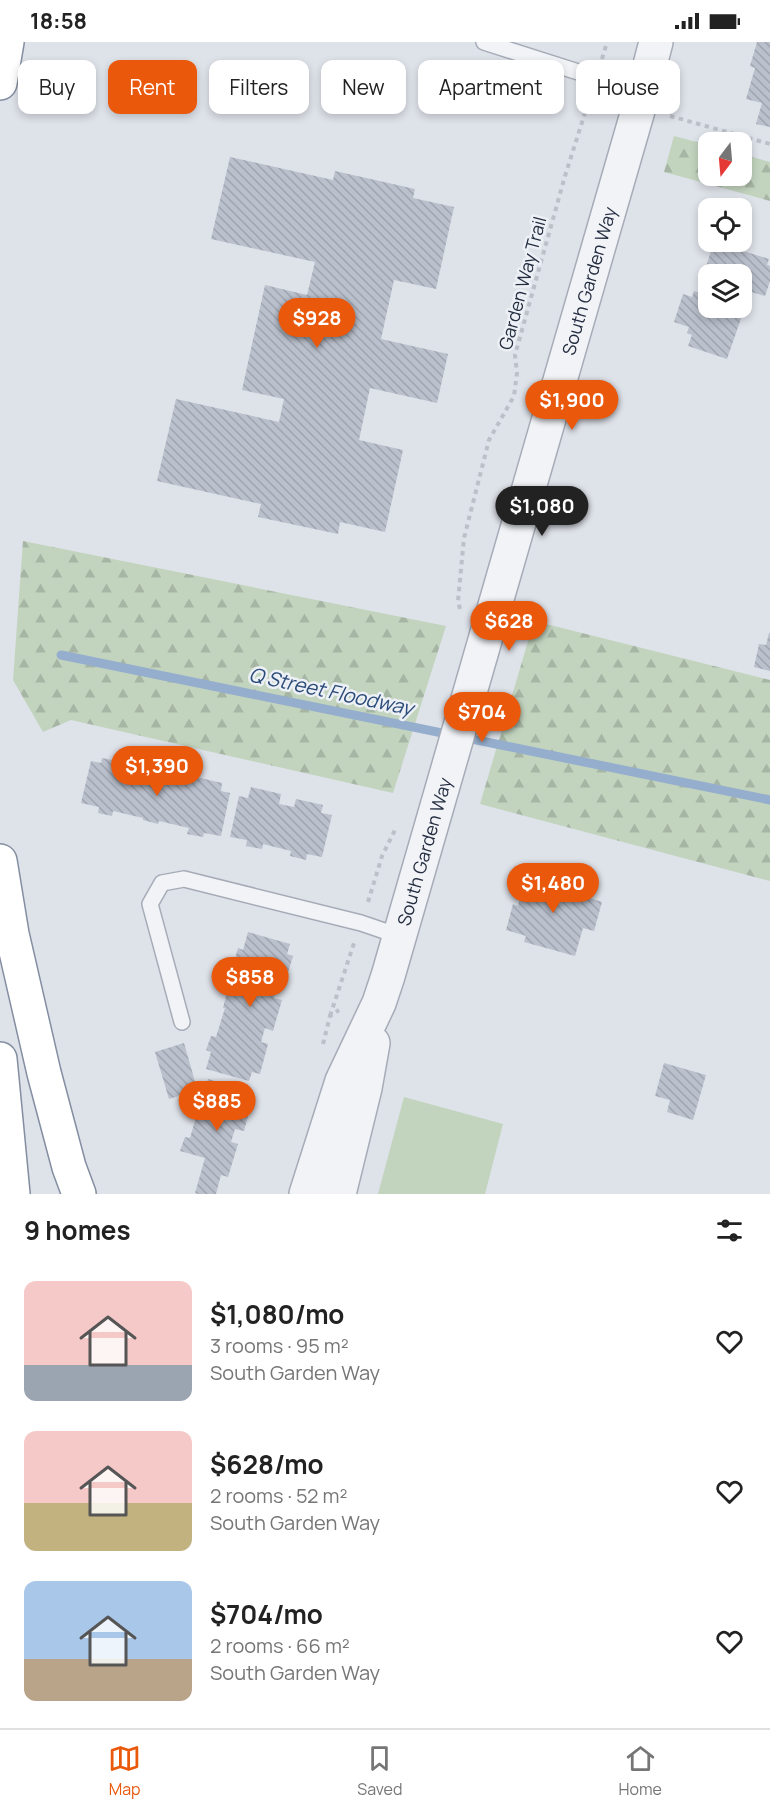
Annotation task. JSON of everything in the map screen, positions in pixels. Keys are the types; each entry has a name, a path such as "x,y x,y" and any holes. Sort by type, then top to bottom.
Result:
{"highway":[{"path":"0,83 7,42"},
{"path":"0,861 12,934 44,1073 69,1167 79,1194"},
{"path":"0,1059 13,1194"}],"street":[{"name":"South Garden Way","path":"651,60 656,42"},
{"name":"South Garden Way","path":"339,1194 365,1088 379,1003 636,114"},
{"name":"South Garden Way","path":"306,1194 342,1081 379,1003"}],"lane":[{"path":"484,42 576,71"},
{"path":"182,1022 150,904 162,883 184,879 361,923 399,936"}],"path":[{"name":"Garden Way Trail","path":"602,60 607,42"},
{"path":"680,111 770,144"},
{"name":"Garden Way Trail","path":"459,620 458,600 464,538 489,440 514,396 517,373 515,355 565,176 585,114"}],"green space":[{"path":"674,136 698,142 698,181 664,172"},
{"path":"752,157 770,162 770,201 715,186 752,186"},
{"path":"23,541 446,626 393,793 71,720 43,732 13,680"},
{"path":"534,621 770,680 770,881 480,804"},
{"path":"404,1097 503,1124 485,1194 378,1194"}],"building":[{"path":"757,42 770,42 770,127 756,124 762,103 746,99 755,68 750,66"},
{"path":"230,157 333,180 335,171 415,189 413,198 454,207 436,289 394,280 381,339 448,354 437,403 370,388 359,440 403,450 385,532 340,522 338,534 258,517 261,504 157,481 176,399 279,422 284,399 242,390 265,285 307,295 315,262 211,239"},
{"path":"711,252 746,252 769,259 767,265 770,266 770,281 765,296 752,292 752,264 707,264"},
{"path":"694,291 698,292 698,318 741,318 727,359 688,346 692,335 687,333 689,327 674,322 683,294 692,297"},
{"path":"769,633 770,671 754,667 759,644 766,645"},
{"path":"102,758 133,764 131,770 146,773 148,765 178,772 177,780 191,783 192,776 222,783 221,791 230,793 221,836 204,833 203,837 187,834 189,828 159,821 158,824 113,811 112,816 98,813 99,807 81,803 91,761 101,763"},
{"path":"251,787 281,794 279,804 294,807 296,799 323,805 321,813 332,815 322,857 307,854 306,860 290,856 291,851 263,844 262,849 246,846 247,840 230,837 239,796 248,798"},
{"path":"521,873 584,890 583,896 602,902 594,931 583,928 575,956 524,942 526,936 506,930 513,904 518,906 523,887 517,885"},
{"path":"248,932 290,944 287,954 293,956 284,986 278,984 274,998 282,1000 273,1031 265,1028 261,1042 268,1044 260,1074 252,1072 249,1081 206,1069 211,1052 206,1050 211,1036 216,1037 225,1008 223,1008 227,992 230,993 238,964 234,962 238,948 243,950"},
{"path":"184,1043 196,1085 183,1089 185,1094 169,1099 155,1052"},
{"path":"664,1063 706,1075 693,1120 667,1112 670,1100 655,1096"},
{"path":"208,1079 247,1090 244,1098 252,1101 244,1131 235,1129 231,1142 238,1144 228,1177 221,1175 216,1194 198,1194 195,1193 205,1158 180,1151 185,1137 190,1138 198,1110 194,1108 198,1094 203,1095"}],"waterway":[{"name":"Q Street Floodway","path":"61,655 770,800"}]}
